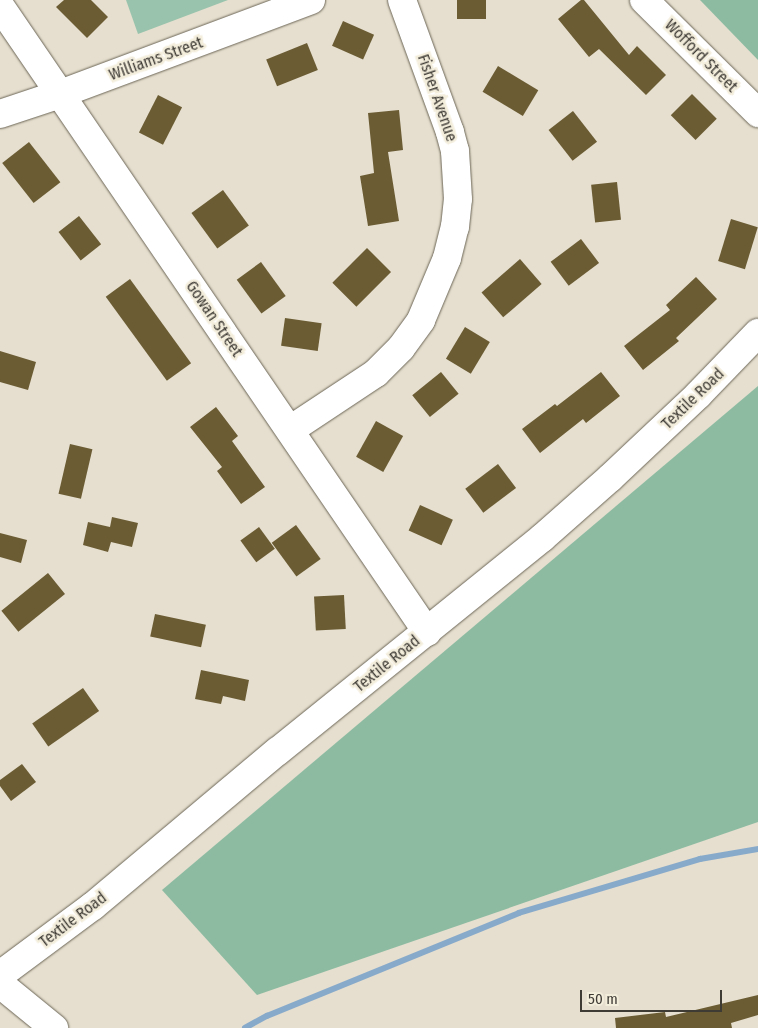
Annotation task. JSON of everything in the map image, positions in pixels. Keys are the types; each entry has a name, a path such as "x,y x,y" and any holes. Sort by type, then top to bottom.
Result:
{"street":[{"name":"Williams Street","path":"0,114 60,94 311,0"},
{"name":"Fisher Avenue","path":"290,430 376,373 401,348 421,320 447,258 455,227 458,199 454,151 450,132 402,0"},
{"name":"Wofford Street","path":"644,0 758,113"},
{"name":"Gowan Street","path":"0,6 427,632"},
{"name":"Textile Road","path":"0,975 93,906 278,751 427,632 610,478 699,394 758,333"},
{"path":"0,984 54,1028"}],"green space":[{"path":"126,0 228,0 138,34"},
{"path":"700,0 758,0 758,60"},
{"path":"758,386 758,822 257,995 162,890"}],"building":[{"path":"64,0 91,0 108,17 87,38 56,7"},
{"path":"457,0 486,0 486,19 457,19"},
{"path":"581,0 584,0 629,55 637,46 666,75 646,95 599,49 589,57 558,19"},
{"path":"343,21 374,35 363,59 332,46"},
{"path":"307,43 318,70 277,86 266,59"},
{"path":"498,66 538,90 523,116 483,92"},
{"path":"692,94 717,119 696,140 671,115"},
{"path":"158,95 182,107 163,145 139,132"},
{"path":"399,110 403,150 388,152 399,221 368,226 360,176 374,173 368,113"},
{"path":"573,111 597,142 573,161 549,130"},
{"path":"29,142 60,182 34,203 2,163"},
{"path":"617,182 621,220 595,223 591,185"},
{"path":"223,190 249,226 217,249 191,213"},
{"path":"79,216 101,244 81,260 59,232"},
{"path":"731,219 758,227 745,269 718,261"},
{"path":"581,239 599,263 569,286 551,262"},
{"path":"367,248 391,272 356,307 332,283"},
{"path":"520,259 542,284 503,317 482,292"},
{"path":"261,262 286,296 261,314 237,280"},
{"path":"696,277 717,299 676,338 679,341 643,370 624,346 670,310 666,305"},
{"path":"130,279 191,363 167,381 106,297"},
{"path":"285,318 322,323 318,351 281,346"},
{"path":"465,327 490,342 471,374 446,359"},
{"path":"0,351 36,362 28,390 0,382"},
{"path":"441,372 459,394 430,417 412,395"},
{"path":"601,372 620,396 586,423 583,419 540,453 522,429 555,404 557,406"},
{"path":"216,407 238,436 232,441 265,487 241,504 217,471 222,467 190,427"},
{"path":"376,421 403,436 383,472 356,457"},
{"path":"70,444 92,449 81,499 59,494"},
{"path":"498,464 516,488 483,513 465,489"},
{"path":"420,505 453,520 441,545 409,531"},
{"path":"112,517 138,523 132,547 111,542 108,552 83,545 88,522 110,527"},
{"path":"296,525 321,559 296,577 272,543"},
{"path":"259,527 275,549 256,562 240,541"},
{"path":"0,533 27,540 21,563 0,557"},
{"path":"48,573 65,594 18,632 1,611"},
{"path":"344,595 346,629 316,631 314,597"},
{"path":"155,614 206,625 201,647 150,636"},
{"path":"201,670 249,680 245,701 223,696 221,704 195,699"},
{"path":"83,688 99,711 48,746 32,724"},
{"path":"22,764 36,782 11,801 0,786 0,780"},
{"path":"758,995 758,1015 731,1023 732,1028 616,1028 615,1018 665,1012 666,1017"}],"waterway":[{"path":"245,1028 267,1016 519,913 700,859 758,849"}]}
